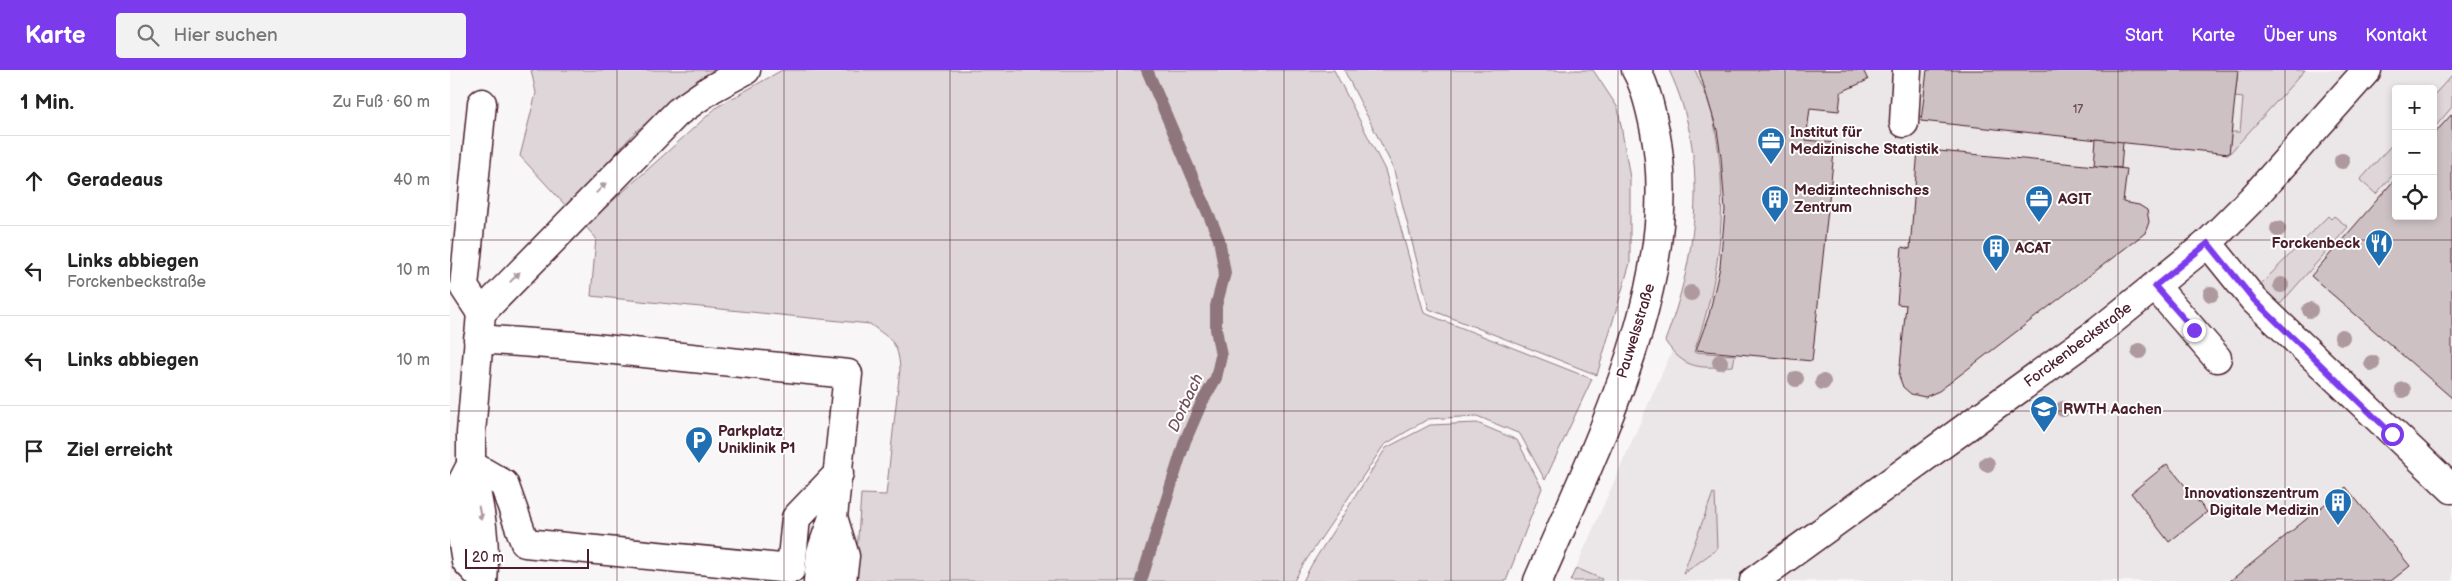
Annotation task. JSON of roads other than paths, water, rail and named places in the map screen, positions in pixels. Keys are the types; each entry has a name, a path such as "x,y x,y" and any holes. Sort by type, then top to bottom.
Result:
{"street":[{"path":"480,326 678,112 711,89 746,70"},
{"name":"Pauwelsstraße","path":"1538,581 1626,370 1645,307 1657,256 1659,153 1651,110 1636,70"},
{"path":"1904,123 1908,70"},
{"name":"Forckenbeckstraße","path":"1754,581 2099,330 2208,243 2252,199 2367,70"},
{"path":"482,103 464,287 480,326 471,465 484,534 486,555 483,580"},
{"path":"2208,243 2254,300 2452,489"},
{"path":"2155,286 2216,358"},
{"path":"480,326 575,346 848,374 833,516 821,552 818,581"},
{"path":"471,465 504,484 525,543 790,575 796,518 839,473"},
{"path":"833,516 845,556 842,581"}],"waterway":[{"name":"Dorbach","path":"1141,581 1185,441 1201,404 1216,378 1221,356 1216,329 1216,306 1225,273 1219,239 1147,70"}],"place":[{"name":"Institut für Medizinische Statistik","path":"1771,165"},
{"name":"Medizintechnisches Zentrum","path":"1775,223"},
{"name":"AGIT","path":"2039,223"},
{"name":"Forckenbeck","path":"2379,267"},
{"name":"ACAT","path":"1996,272"},
{"name":"RWTH Aachen","path":"2044,433"},
{"name":"Parkplatz Uniklinik P1","path":"699,464"},
{"name":"Innovationszentrum Digitale Medizin","path":"2338,526"}]}
